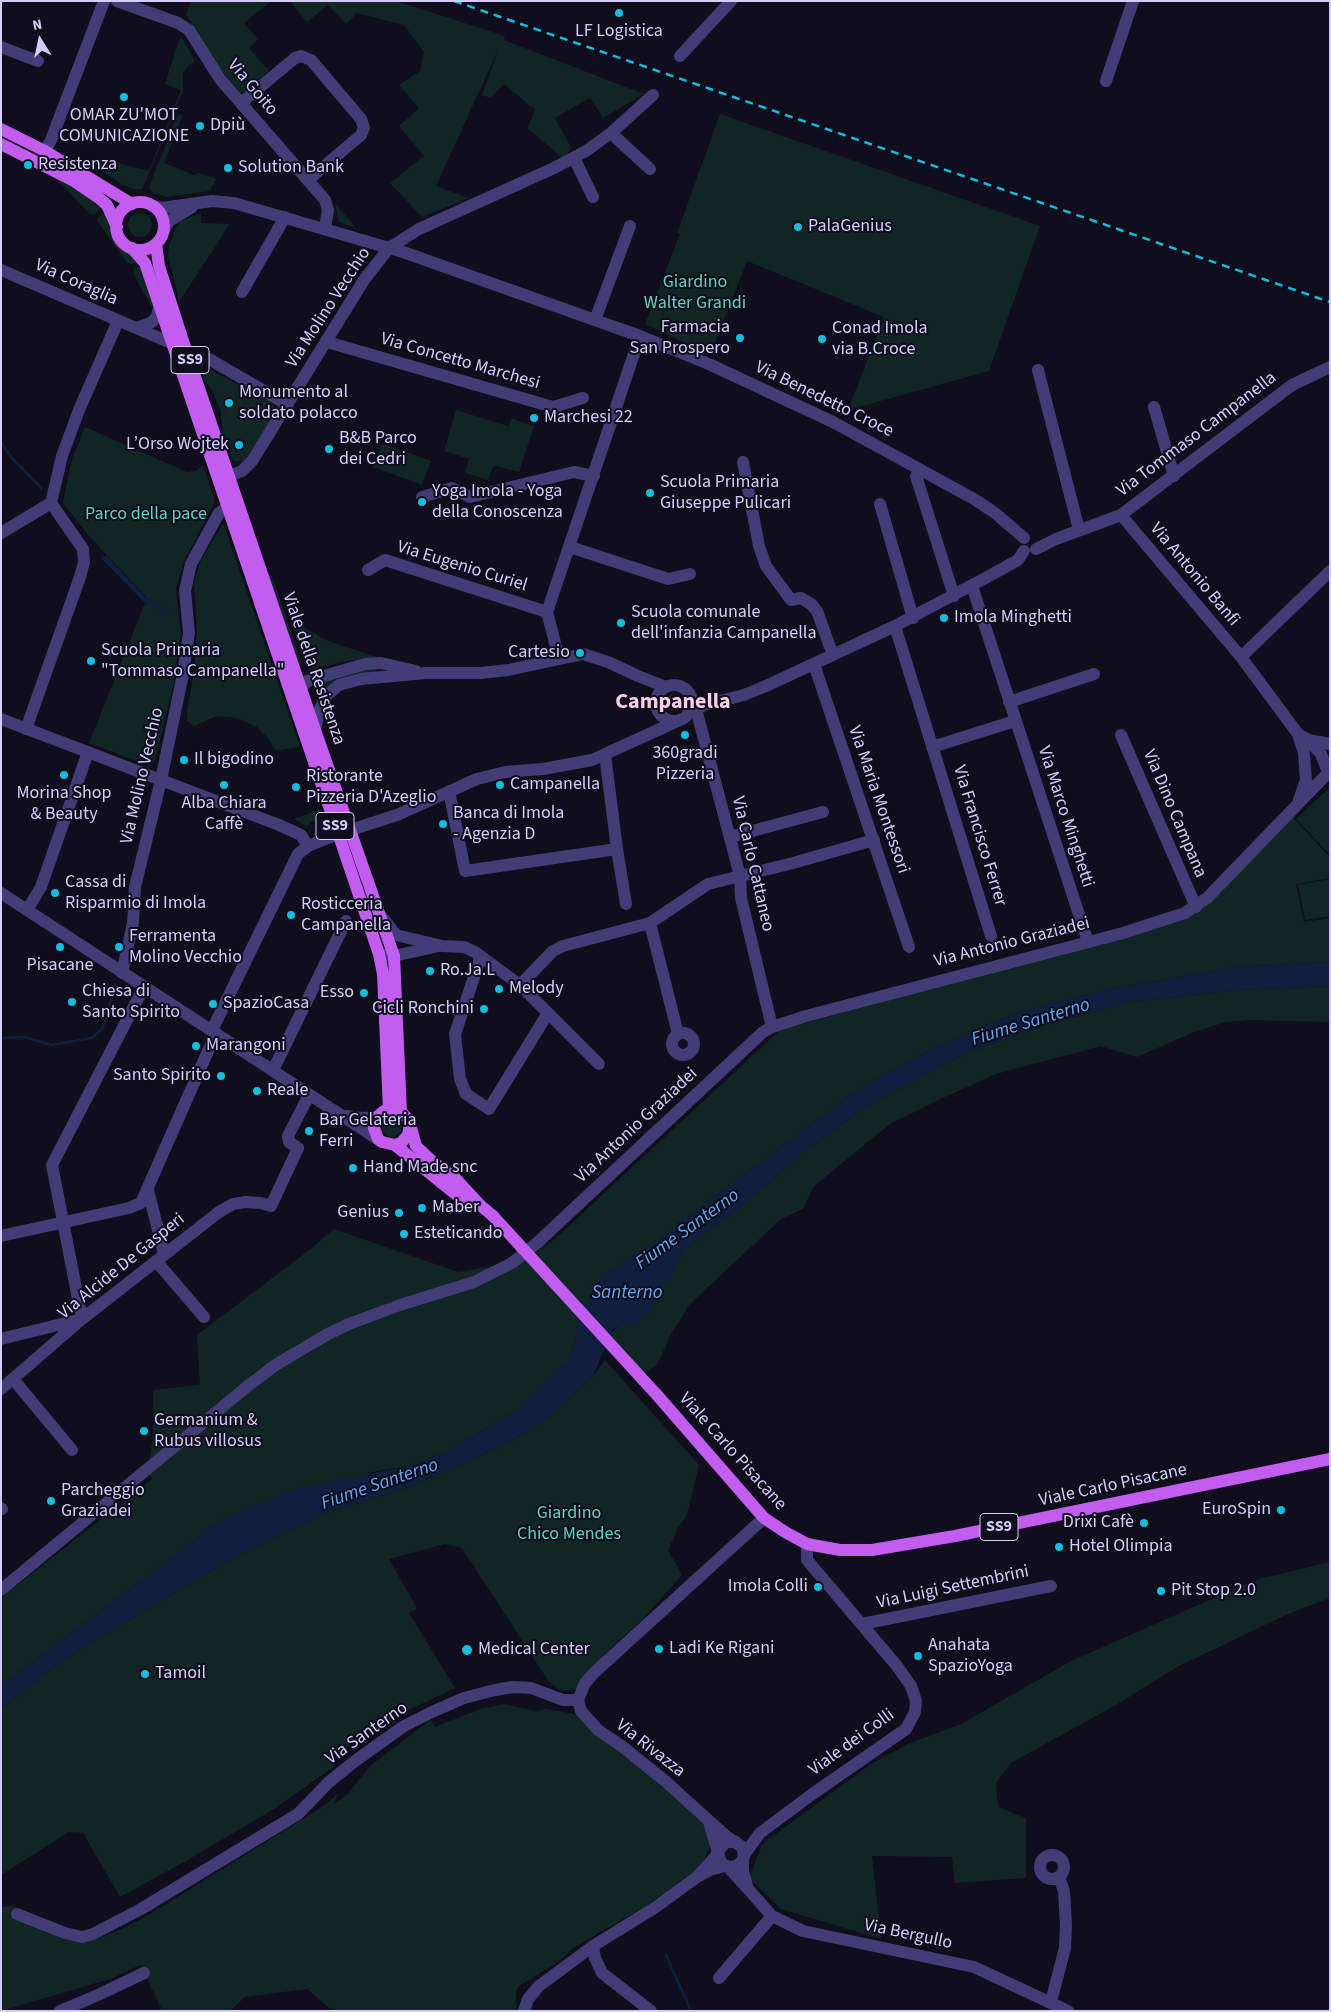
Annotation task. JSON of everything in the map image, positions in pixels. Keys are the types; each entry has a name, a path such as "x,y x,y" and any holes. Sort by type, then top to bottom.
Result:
{"main road":[{"path":"1,129 45,151 132,204"},
{"name":"Viale della Resistenza","path":"1,144 74,181 99,198 107,205 121,240 132,248 145,263 292,698 344,832 379,914 392,951 395,1111"},
{"path":"117,226 121,213 132,204 139,202 153,206 162,216 164,230 156,244 145,249 132,248"},
{"name":"Viale della Resistenza","path":"156,244 158,266 295,668 304,684 383,974 395,1111"},
{"path":"382,1142 374,1128 377,1117 395,1111"},
{"name":"Viale Carlo Pisacane","path":"395,1111 405,1115 410,1124 416,1146 433,1162 455,1178 493,1216 658,1395 764,1518 807,1544 840,1550 872,1550 1076,1512 1330,1459"},
{"path":"395,1145 401,1143 408,1136 410,1124"},
{"name":"Viale Carlo Pisacane","path":"382,1142 395,1145 458,1196 480,1205"},
{"path":"429,1172 446,1182 452,1182 455,1178"}],"street":[{"path":"45,151 51,140 104,1"},
{"name":"Via Goito","path":"117,1 189,30 209,64 326,203 328,214 326,228"},
{"path":"680,56 731,1"},
{"path":"1106,81 1133,1"},
{"path":"1,47 38,61"},
{"path":"241,103 298,56 307,58 320,71 361,119 364,128 361,135 308,180"},
{"name":"Via Molino Vecchio","path":"229,476 248,467 364,280 389,248 419,229 574,158 611,133 653,95"},
{"path":"611,133 650,169"},
{"path":"574,158 592,197"},
{"name":"Via Benedetto Croce","path":"153,206 162,208 212,201 234,203 326,228 389,248 640,336 711,365 833,422 974,499 995,513 1030,544"},
{"path":"164,230 169,221 200,203"},
{"path":"242,292 285,217"},
{"path":"595,320 630,226"},
{"name":"Via Coraglia","path":"1,270 26,279 118,321 172,343"},
{"path":"137,328 152,322 157,316 159,308"},
{"path":"1,534 51,503 62,456 79,410 118,321"},
{"path":"559,658 548,612 640,336"},
{"name":"Via Concetto Marchesi","path":"327,342 553,407 583,398"},
{"path":"209,359 288,405"},
{"name":"Via Tommaso Campanella","path":"148,1190 214,1032 298,854 308,846 397,815 477,779 505,772 544,769 580,763 605,755 689,714 726,699 752,692 913,618 1018,560 1030,544 1056,538 1121,515 1292,385 1330,367"},
{"path":"1038,370 1079,530"},
{"path":"1154,407 1174,476"},
{"path":"743,462 759,546 766,566 791,600 801,598 811,604 817,611 833,655"},
{"path":"422,497 452,488 470,497 574,472 594,476"},
{"path":"916,476 954,596"},
{"path":"26,729 84,562 83,550 51,503"},
{"path":"880,504 913,618"},
{"name":"Via Molino Vecchio","path":"122,973 133,923 135,888 161,780 183,674 189,633 185,591 191,564 219,513 227,507"},
{"name":"Via Antonio Banfi","path":"1121,515 1241,657 1302,737 1321,754 1329,771"},
{"path":"570,547 668,579 690,574"},
{"name":"Via Eugenio Curiel","path":"368,570 385,560 548,612"},
{"path":"1241,657 1330,571"},
{"name":"Via Marco Minghetti","path":"972,586 1088,942"},
{"name":"Via Francisco Ferrer","path":"895,626 992,936"},
{"path":"315,730 327,695 339,685 361,679 499,671 583,654 666,687 681,687 688,694 691,704 689,714 670,720 660,714 652,692 641,678"},
{"path":"292,698 304,684 365,664 381,663 426,674"},
{"name":"Via Maria Montessori","path":"814,664 909,947"},
{"path":"1009,702 1094,674"},
{"path":"656,705 661,691 666,687"},
{"name":"Via Tommaso Campanella","path":"688,694 704,698 726,699"},
{"name":"Via Tommaso Campanella","path":"642,738 656,721 656,705"},
{"name":"Via Carlo Cattaneo","path":"689,714 730,837 740,876 741,898 772,1027"},
{"path":"1,719 286,828 301,835 308,846"},
{"name":"Via Francisco Ferrer","path":"932,747 1015,721"},
{"name":"Via Dino Campana","path":"1121,735 1196,907"},
{"path":"1302,737 1330,744"},
{"name":"Via Antonio Banfi","path":"1297,805 1306,780 1302,737"},
{"path":"27,910 41,887 88,752"},
{"path":"1304,753 1309,762 1329,771"},
{"path":"605,755 626,904"},
{"name":"Via Antonio Graziadei","path":"1,1590 277,1364 349,1324 400,1305 474,1282 512,1263 537,1243 756,1038 772,1027 920,985 1088,942 1169,919 1196,907 1237,869 1329,771"},
{"path":"449,791 465,871 617,849"},
{"path":"730,837 823,812"},
{"path":"520,985 553,951 563,946 650,923 701,887 874,840"},
{"name":"Viale Carlo Pisacane","path":"1,893 382,1142"},
{"path":"379,914 396,935 442,946"},
{"path":"273,1070 346,921"},
{"path":"650,923 678,1034"},
{"path":"392,951 419,940"},
{"path":"378,954 442,946 464,947 481,956 520,985 599,1064"},
{"path":"481,956 456,1034 460,1080 466,1094 489,1109 548,1014"},
{"path":"1,1339 82,1319 52,1165 144,987"},
{"name":"Via Alcide De Gasperi","path":"1,1389 82,1319 219,1212 233,1204 261,1203 271,1206 298,1148 289,1142 288,1136 309,1095"},
{"name":"Viale Carlo Pisacane","path":"341,1115 362,1118 377,1117"},
{"path":"1,1236 130,1208 141,1203 148,1190"},
{"path":"148,1190 160,1257 204,1317"},
{"path":"13,1379 72,1450"},
{"path":"578,1700 585,1683 596,1671 764,1518"},
{"name":"Viale dei Colli","path":"736,1842 760,1833 906,1728 915,1712 916,1701 911,1686 897,1666 807,1560 807,1544"},
{"name":"Via Luigi Settembrini","path":"862,1624 1051,1586"},
{"name":"Via Santerno","path":"17,1914 65,1933 82,1937 93,1934 141,1909 298,1814 329,1782 355,1761 404,1726 434,1711 468,1697 513,1687 531,1688 563,1700 578,1700"},
{"name":"Via Rivazza","path":"578,1700 581,1711 598,1730 623,1746 727,1837 736,1842"},
{"name":"Via Rivazza","path":"708,1820 718,1852"},
{"name":"Viale dei Colli","path":"744,1856 760,1833"},
{"path":"697,1877 715,1858 726,1842 736,1842 742,1847 748,1889"},
{"path":"718,1852 718,1859 726,1866"},
{"path":"524,2011 528,1999 539,1986 593,1946 656,1907 697,1877 710,1870 726,1866 737,1866 744,1856"},
{"name":"Via Bergullo","path":"726,1866 772,1916 803,1931 974,1968 1068,2011"},
{"path":"1051,2002 1065,1948 1066,1933 1064,1891 1059,1877"},
{"path":"719,1978 772,1916"},
{"path":"593,1946 595,1958 602,1973 651,2011"},
{"path":"60,2011 144,1973"}],"green space":[{"path":"191,1 271,1 244,23 258,39 249,48 269,71 245,92 241,93 218,66 186,14"},
{"path":"290,1 396,1 505,36 504,40 644,94 603,118 590,98 555,118 571,147 565,160 527,128 535,110 504,84 491,98 482,95 499,48 436,186 469,198 422,217 390,183 424,156 399,126 419,108 399,85 420,71 424,52 404,25 357,13 346,24 328,5 307,22"},
{"path":"180,37 195,61 183,73 183,90 142,189 133,189 123,185 98,168 103,159 149,171 181,90 165,84"},
{"path":"178,114 183,115 164,163 194,175 199,173 216,179 210,191 167,197 152,193 149,187"},
{"name":"Giardino Walter Grandi","path":"720,114 1040,226 989,371 848,410 884,317 747,261 710,355 645,324 680,234 677,233"},
{"path":"48,170 102,207 95,214 90,214"},
{"path":"335,203 356,228 339,222"},
{"path":"105,211 116,242 139,262 127,263 98,222 97,219"},
{"path":"135,213 145,213 152,220 152,230 145,237 135,237 128,230 128,220"},
{"path":"201,213 201,223 230,224 179,302 168,256 169,246 175,229 181,221"},
{"path":"141,267 154,307 152,313 152,308 133,273 134,268"},
{"path":"198,365 268,400 274,406 273,418 242,464 241,461 234,461 231,458 222,435 221,412 212,390 204,380"},
{"path":"456,410 508,426 507,431 511,418 534,426 519,472 496,466 493,467 488,480 465,473 469,459 444,451"},
{"name":"Parco della pace","path":"85,427 187,472 196,471 203,465 214,497 214,504 184,561 176,589 181,637 173,686 155,760 150,766 89,743 147,598 89,536 63,503 71,462"},
{"path":"382,443 431,461 422,485 373,467"},
{"path":"222,525 224,525 300,747 281,750 274,749 267,737 257,727 237,718 217,716 194,726 187,721 194,672 197,631 194,583 200,562"},
{"path":"268,575 273,579 303,667 299,664"},
{"path":"292,621 328,641 383,659 370,658 341,662 314,670 309,669"},
{"path":"373,668 376,670 375,673 319,701 315,685 334,677"},
{"path":"673,695 679,697 681,703 679,709 673,711 667,709 665,703 667,697"},
{"path":"1330,787 1330,855 1296,819"},
{"path":"322,809 323,819 311,822 307,827 294,819"},
{"path":"1292,816 1330,857 1330,878 1296,884 1304,922 1330,918 1330,962 1235,967 1111,989 1019,1012 938,1046 857,1090 657,1240 605,1275 579,1316 577,1334 568,1362 522,1407 449,1451 409,1466 377,1471 215,1523 196,1540 1,1686 1,1598 152,1479 148,1471 153,1434 153,1390 200,1385 197,1335 312,1248 334,1229 458,1272 524,1261 556,1238 780,1030 1170,923"},
{"path":"1330,879 1330,916 1305,920 1298,885"},
{"path":"1330,986 1330,1022 1248,1020 1226,1022 1194,1032 1137,1057 1101,1046 996,1074 947,1096 890,1124 813,1187 803,1209 781,1219 690,1304 671,1334 657,1365 644,1374 608,1334 622,1325 635,1325 668,1279 685,1249 743,1205 805,1151 865,1107 966,1053 1043,1026 1130,1002 1238,990"},
{"path":"392,1117 399,1120 402,1127 399,1134 392,1137 385,1134 382,1127 385,1120"},
{"name":"Giardino Chico Mendes","path":"605,1360 699,1465 687,1515 678,1528 668,1550 682,1575 641,1621 615,1644 586,1675 578,1689 561,1691 549,1682 462,1548 445,1544 389,1559 417,1608 409,1613 455,1688 394,1717 397,1722 329,1757 335,1766 274,1809 120,1897 83,1833 69,1832 1,1875 1,1709 47,1672 89,1644 233,1558 323,1514 412,1486 505,1445 549,1417 594,1375"},
{"path":"1330,1562 1330,1598 1288,1614 1177,1667 1116,1705 1011,1763 996,1783 998,1807 1026,1818 1026,1878 955,1883 952,1857 872,1856 881,1939 781,1909 749,1878 762,1844 871,1764 910,1743 961,1724 1071,1661 1259,1579"},
{"path":"504,1704 536,1711 546,1709 575,1714 639,1766 704,1825 710,1845 704,1860 697,1870 683,1881 649,1904 573,1948 558,1962 519,1986 516,1991 517,2011 333,2011 307,1989 245,1997 230,2011 160,2011 161,2007 140,1965 113,1978 1,2011 1,1907 12,1906 18,1908 81,1942 91,1941 118,1931 145,1917 324,1806 338,1793 334,1804 347,1795 370,1766 430,1720 435,1727 480,1709"}],"water":[{"path":"106,555 146,598 169,610 167,614 144,602 101,558"},
{"name":"Santerno","path":"1330,962 1330,986 1238,990 1130,1002 1043,1026 966,1053 865,1107 805,1151 743,1205 685,1249 650,1312 635,1325 622,1325 611,1331 594,1375 549,1417 505,1445 412,1486 323,1514 233,1558 89,1644 47,1672 1,1709 1,1686 196,1540 215,1523 298,1488 409,1466 449,1451 522,1407 568,1362 577,1334 579,1316 605,1275 657,1240 857,1090 938,1046 1019,1012 1111,989 1235,967"}],"waterway":[{"path":"1,443 12,458 42,489"},
{"path":"1,1038 24,1037 52,1045 92,1038 102,1029 115,984"},
{"path":"666,1955 691,2011"}],"railway":[{"path":"454,1 1330,302"}],"place":[{"name":"LF Logistica","path":"619,13"},
{"name":"OMAR ZU'MOT COMUNICAZIONE","path":"124,97"},
{"name":"Dpiù","path":"200,126"},
{"name":"Resistenza","path":"28,165"},
{"name":"Solution Bank","path":"228,168"},
{"name":"PalaGenius","path":"798,227"},
{"name":"Farmacia San Prospero","path":"740,338"},
{"name":"Conad Imola via B.Croce","path":"822,339"},
{"name":"Monumento al soldato polacco","path":"229,403"},
{"name":"Marchesi 22","path":"534,418"},
{"name":"L’Orso Wojtek","path":"239,445"},
{"name":"B&B Parco dei Cedri","path":"329,449"},
{"name":"Scuola Primaria Giuseppe Pulicari","path":"650,493"},
{"name":"Yoga Imola - Yoga della Conoscenza","path":"422,502"},
{"name":"Imola Minghetti","path":"944,618"},
{"name":"Scuola comunale dell'infanzia Campanella","path":"621,623"},
{"name":"Cartesio","path":"580,653"},
{"name":"Scuola Primaria \"Tommaso Campanella\"","path":"91,661"},
{"name":"360gradi Pizzeria","path":"685,735"},
{"name":"Il bigodino","path":"184,760"},
{"name":"Morina Shop & Beauty","path":"64,775"},
{"name":"Alba Chiara Caffè","path":"224,785"},
{"name":"Campanella","path":"500,785"},
{"name":"Ristorante Pizzeria D'Azeglio","path":"296,787"},
{"name":"Banca di Imola - Agenzia D","path":"443,824"},
{"name":"Cassa di Risparmio di Imola","path":"55,893"},
{"name":"Rosticceria Campanella","path":"291,915"},
{"name":"Pisacane","path":"60,947"},
{"name":"Ferramenta Molino Vecchio","path":"119,947"},
{"name":"Ro.Ja.L","path":"430,971"},
{"name":"Melody","path":"499,989"},
{"name":"Esso","path":"364,993"},
{"name":"Chiesa di Santo Spirito","path":"72,1002"},
{"name":"SpazioCasa","path":"213,1004"},
{"name":"Cicli Ronchini","path":"484,1009"},
{"name":"Marangoni","path":"196,1046"},
{"name":"Santo Spirito","path":"221,1076"},
{"name":"Reale","path":"257,1091"},
{"name":"Bar Gelateria Ferri","path":"309,1131"},
{"name":"Hand Made snc","path":"353,1168"},
{"name":"Maber","path":"422,1208"},
{"name":"Genius","path":"399,1213"},
{"name":"Esteticando","path":"404,1234"},
{"name":"Germanium & Rubus villosus","path":"144,1431"},
{"name":"Parcheggio Graziadei","path":"51,1501"},
{"name":"EuroSpin","path":"1281,1510"},
{"name":"Drixi Cafè","path":"1144,1523"},
{"name":"Hotel Olimpia","path":"1059,1547"},
{"name":"Imola Colli","path":"818,1587"},
{"name":"Pit Stop 2.0","path":"1161,1591"},
{"name":"Ladi Ke Rigani","path":"659,1649"},
{"name":"Medical Center","path":"467,1650"},
{"name":"Anahata SpazioYoga","path":"918,1656"},
{"name":"Tamoil","path":"145,1674"}],"district":[{"name":"Campanella","path":"673,703"}],"water label":[{"name":"Fiume Santerno","path":"1031,1023"},
{"name":"Fiume Santerno","path":"688,1230"},
{"name":"Fiume Santerno","path":"380,1485"}]}
